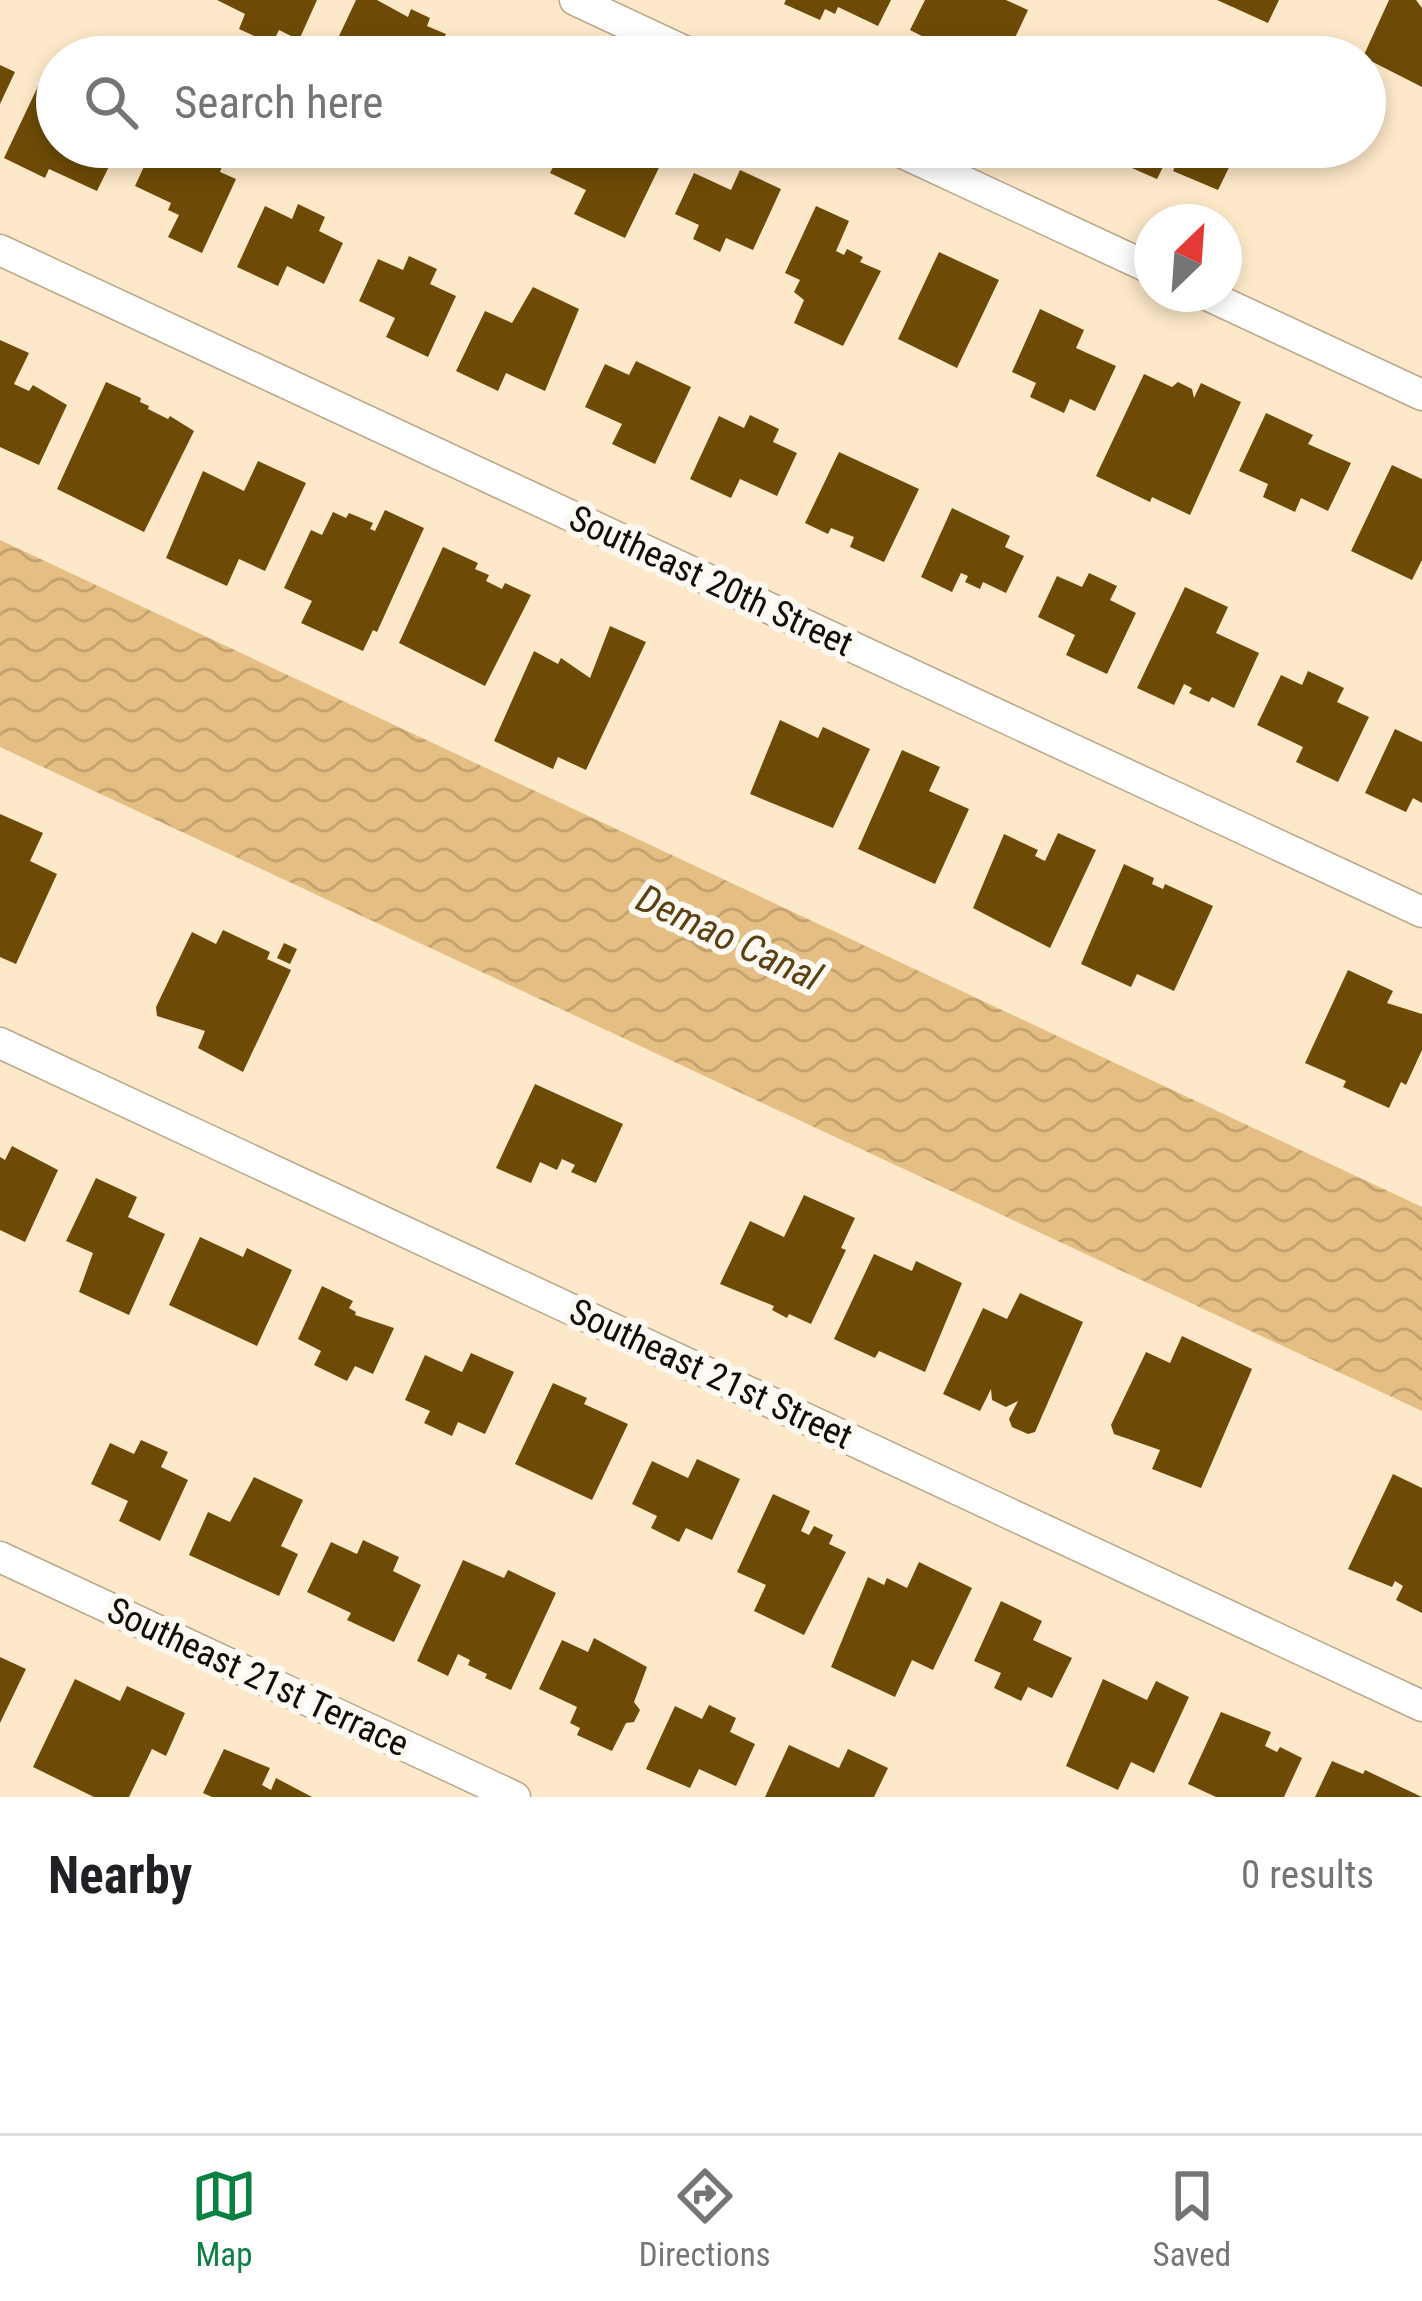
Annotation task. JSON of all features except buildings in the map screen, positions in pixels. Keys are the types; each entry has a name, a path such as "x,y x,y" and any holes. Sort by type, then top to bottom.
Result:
{"street":[{"path":"575,0 652,36"},
{"path":"935,168 1134,261"},
{"name":"Southeast 20th Street","path":"0,250 1422,912"},
{"path":"1242,311 1422,395"},
{"name":"Southeast 21st Street","path":"0,1043 1422,1706"},
{"name":"Southeast 21st Terrace","path":"0,1557 515,1797"}],"water":[{"name":"Demao Canal","path":"0,540 1422,1207 1422,1411 0,747"}]}
